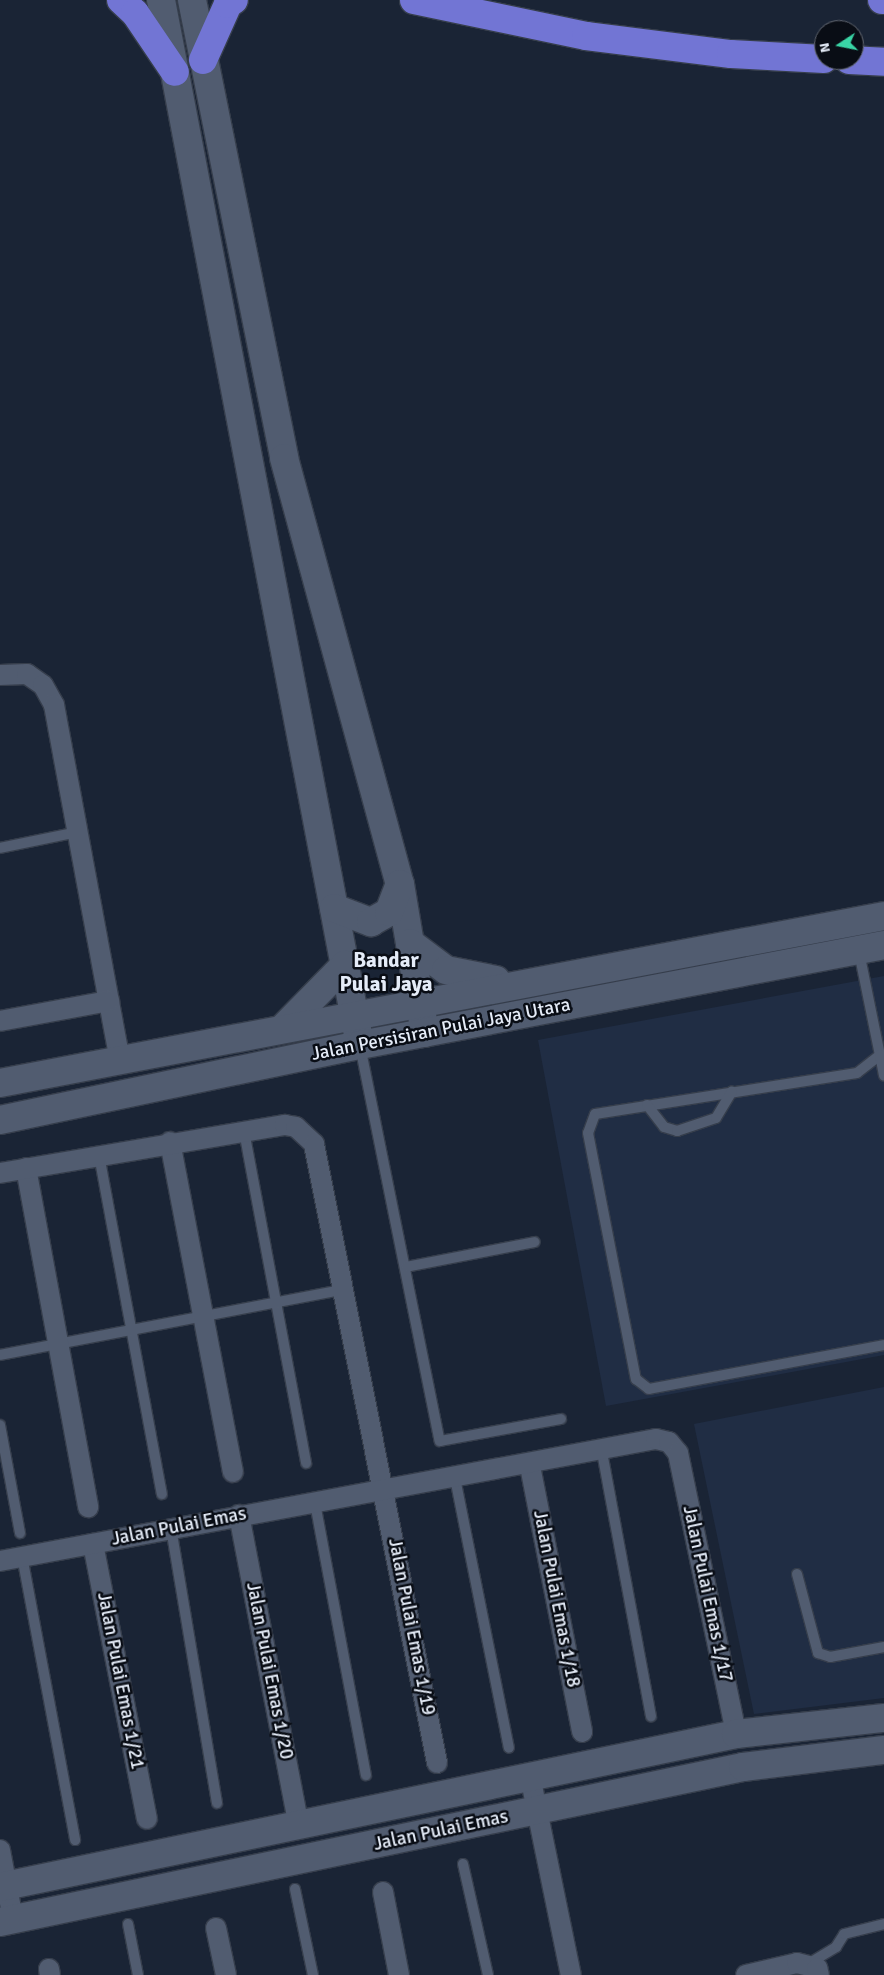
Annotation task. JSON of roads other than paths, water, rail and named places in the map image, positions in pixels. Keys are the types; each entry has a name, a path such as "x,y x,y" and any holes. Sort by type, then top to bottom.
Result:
{"highway":[{"path":"121,0 135,13 175,72"},
{"path":"203,60 228,4 234,0"},
{"path":"414,0 586,36 730,54 814,58"},
{"path":"864,61 884,62"}],"main road":[{"path":"161,0 360,1045"},
{"path":"192,0 284,458 400,884 425,1033"},
{"path":"334,908 372,922 389,912 400,884"},
{"name":"Jalan Persisiran Pulai Jaya Utara","path":"0,1083 285,1026 884,916"},
{"path":"410,943 446,970 473,978 520,982"},
{"name":"Jalan Persisiran Pulai Jaya Utara","path":"0,1120 360,1045 871,948"},
{"path":"285,1026 344,965"},
{"name":"Jalan Pulai Emas","path":"3,1886 736,1734 884,1718"},
{"name":"Jalan Pulai Emas","path":"7,1920 536,1812 744,1767 884,1750"}],"street":[{"path":"0,675 27,674 43,685 54,705 120,1060"},
{"path":"0,1021 109,1001"},
{"name":"Jalan Pulai Emas 1/19","path":"244,1131 296,1127 314,1144 345,1289 437,1763"},
{"path":"0,1174 170,1142 244,1131"},
{"path":"170,1142 233,1472"},
{"path":"26,1168 60,1343 88,1507"},
{"name":"Jalan Pulai Emas","path":"0,1561 239,1515 530,1466 656,1440 669,1442 678,1454"},
{"name":"Jalan Pulai Emas 1/17","path":"678,1454 736,1734"},
{"name":"Jalan Pulai Emas 1/18","path":"530,1466 582,1732"},
{"name":"Jalan Pulai Emas 1/20","path":"239,1515 299,1826"},
{"name":"Jalan Pulai Emas 1/21","path":"93,1544 147,1818"},
{"path":"530,1776 570,1975"},
{"path":"0,1850 7,1920"},
{"path":"383,1892 400,1975"},
{"path":"216,1928 226,1975"},
{"path":"746,1975 813,1969"}],"lane":[{"path":"0,848 78,832"},
{"path":"871,948 880,1055 884,1076"},
{"path":"360,1045 440,1441 561,1419"},
{"path":"880,1055 857,1072 595,1114 588,1133 636,1379 649,1389 884,1345"},
{"path":"647,1105 664,1127 676,1131 716,1118 732,1091"},
{"path":"244,1131 306,1463"},
{"path":"99,1155 162,1494"},
{"path":"406,1267 535,1242"},
{"path":"0,1356 203,1315 345,1289"},
{"path":"0,1425 20,1533"},
{"path":"602,1452 651,1716"},
{"path":"455,1478 509,1748"},
{"path":"315,1503 366,1775"},
{"path":"171,1528 217,1804"},
{"path":"22,1556 75,1840"},
{"path":"797,1574 818,1653 830,1657 884,1647"},
{"path":"464,1864 488,1975"},
{"path":"295,1889 313,1975"},
{"path":"128,1924 138,1975"},
{"path":"813,1969 836,1947 844,1934 884,1924"}],"district":[{"name":"Bandar Pulai Jaya","path":"386,972"}]}
